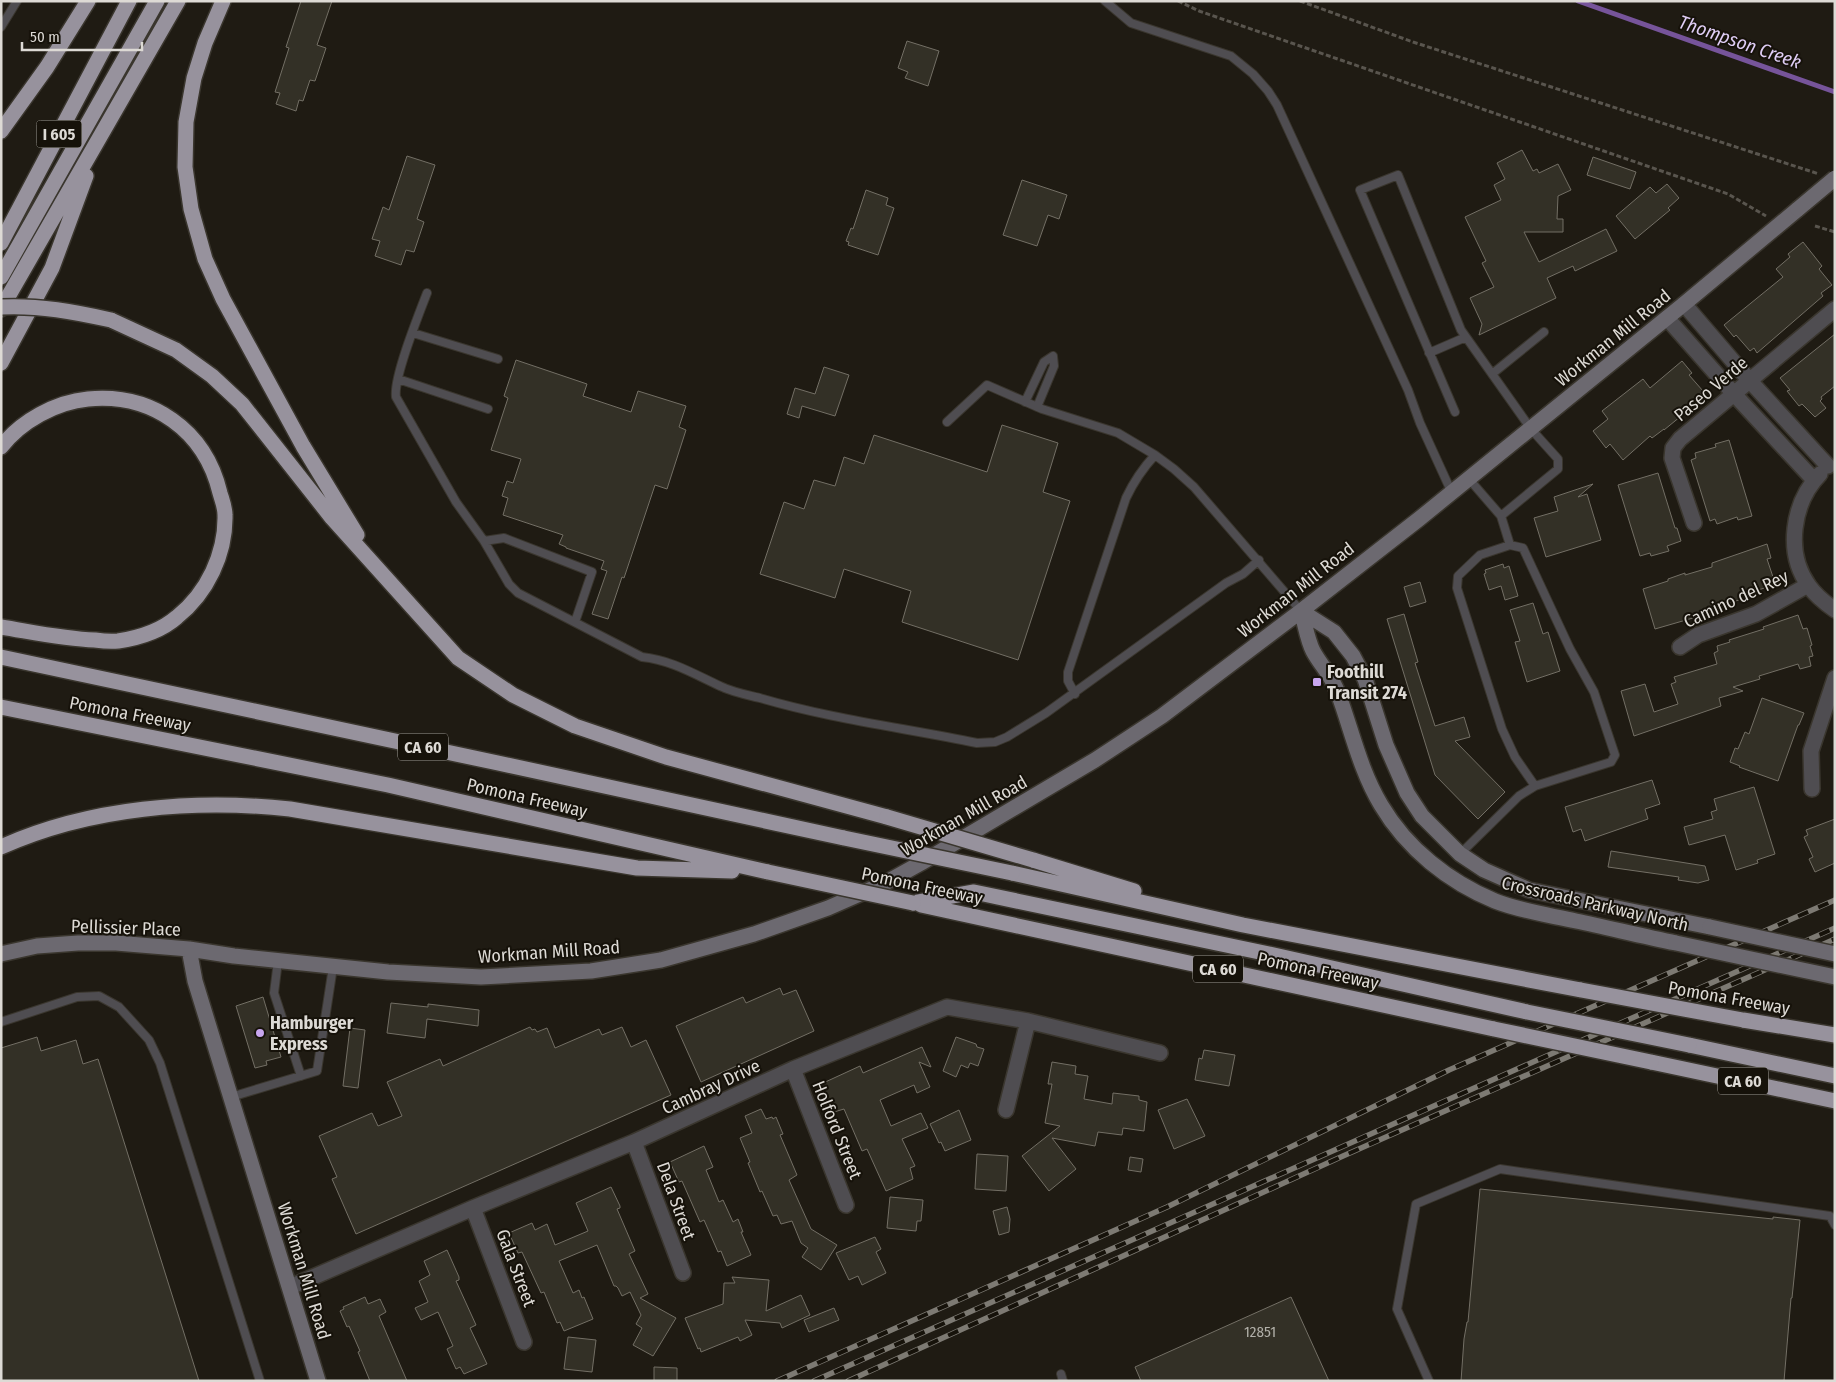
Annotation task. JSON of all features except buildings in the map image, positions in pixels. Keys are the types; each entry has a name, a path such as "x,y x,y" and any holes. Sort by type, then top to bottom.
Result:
{"highway":[{"path":"1,131 47,67 88,1"},
{"name":"I 605","path":"1,243 129,1"},
{"path":"116,25 139,1"},
{"path":"1,277 157,1"},
{"name":"I 605","path":"1,308 178,1"},
{"path":"224,1 205,43 194,78 186,122 184,167 191,209 205,259 223,299 303,446 373,563"},
{"path":"1,363 52,268 101,134"},
{"path":"1,308 20,306 50,308 111,320 176,350 212,376 242,404 332,518 458,658 513,695 574,726 666,757 887,816 1243,925"},
{"path":"1,447 19,429 44,412 74,400 105,397 134,402 164,413 190,435 206,455 218,481 225,514 222,544 217,561 196,598 176,618 146,634 115,642 75,639 1,627"},
{"name":"Pomona Freeway","path":"1,657 1012,873 1243,925 1742,1020 1835,1035"},
{"name":"Pomona Freeway","path":"1,707 388,785 768,872 1835,1101"},
{"path":"1,847 59,827 151,808 249,805 290,809 637,868 768,872"},
{"path":"913,903 974,892 1283,957 1527,1012 1835,1076"}],"main road":[{"name":"Workman Mill Road","path":"318,1381 195,981 189,949 234,956 388,972 482,977 591,971 661,960 754,934 828,908 885,883 1095,760 1162,716 1301,611 1470,479 1779,225 1831,177"},
{"name":"Crossroads Parkway North","path":"1301,611 1334,632 1353,656 1365,679 1386,745 1407,792 1422,816 1460,854 1484,870 1529,890 1835,954"},
{"name":"Crossroads Parkway North","path":"1301,611 1312,650 1328,672 1337,690 1365,774 1381,805 1398,830 1418,852 1442,872 1465,887 1496,902 1531,912 1835,977"},
{"name":"Pellissier Place","path":"1,954 37,946 78,943 116,943 189,949"}],"street":[{"path":"1684,304 1750,381 1831,464 1814,480 1798,510 1795,546 1799,565 1808,585 1820,599 1835,610"},
{"name":"Paseo Verde","path":"1694,523 1672,458 1673,448 1680,439 1835,309"},
{"path":"1667,318 1814,480"},
{"name":"Camino del Rey","path":"1680,647 1698,635 1756,614 1808,585"},
{"path":"1812,789 1812,752 1835,678"},
{"name":"Cambray Drive","path":"290,1287 473,1208 634,1142 793,1069 947,1007 1028,1021 1160,1053"},
{"path":"1006,1110 1028,1021"},
{"name":"Holford Street","path":"793,1069 846,1205"},
{"name":"Dela Street","path":"634,1142 683,1273"},
{"name":"Gala Street","path":"473,1208 524,1342"}],"lane":[{"path":"1,27 17,1"},
{"path":"1105,1 1131,23 1231,56 1253,74 1268,91 1281,114 1405,384 1452,493"},
{"path":"1455,412 1360,190 1398,175 1460,330 1531,429 1558,459 1558,469 1501,516"},
{"path":"427,293 398,379 395,390 396,397 456,502 484,541 509,584 518,593 642,657 660,659 690,671 722,688 793,707 976,743 995,742 1007,737 1075,694 1105,670 1218,589 1243,574 1259,560"},
{"path":"1492,374 1544,332"},
{"path":"413,333 498,359"},
{"path":"1429,353 1466,337"},
{"path":"1025,402 1044,362 1053,356 1054,366 1037,407"},
{"path":"398,379 488,409"},
{"path":"947,422 987,385 1037,407 1118,433 1155,455 1194,487 1259,560 1301,611"},
{"path":"1075,694 1068,681 1068,672 1126,498 1137,477 1155,455"},
{"path":"1470,479 1501,516 1510,544"},
{"path":"484,541 504,538 592,572 575,622"},
{"path":"1460,854 1519,796 1535,786 1611,762 1614,755 1594,692 1570,649 1523,548 1510,544 1480,556 1458,576 1457,588 1502,729 1535,786"},
{"path":"278,961 274,993 301,1076"},
{"path":"231,1097 317,1071 333,967"},
{"path":"1,1022 77,997 100,996 119,1007 149,1040 160,1063 260,1381"},
{"path":"1429,1381 1397,1309 1416,1204 1500,1169 1830,1216 1835,1225"}],"path":[{"path":"1178,1 1208,14 1728,194 1779,225"},
{"path":"1300,1 1413,42 1831,177"},
{"path":"1815,226 1835,232"}],"waterway":[{"name":"Thompson Creek","path":"1578,1 1835,92"}],"railway":[{"path":"777,1381 1167,1207 1449,1070 1835,900"},
{"path":"814,1381 1835,928"},
{"path":"848,1381 1343,1156 1835,939"}],"place":[{"name":"Foothill Transit 274","path":"1317,682"},
{"name":"Hamburger Express","path":"260,1033"}]}
